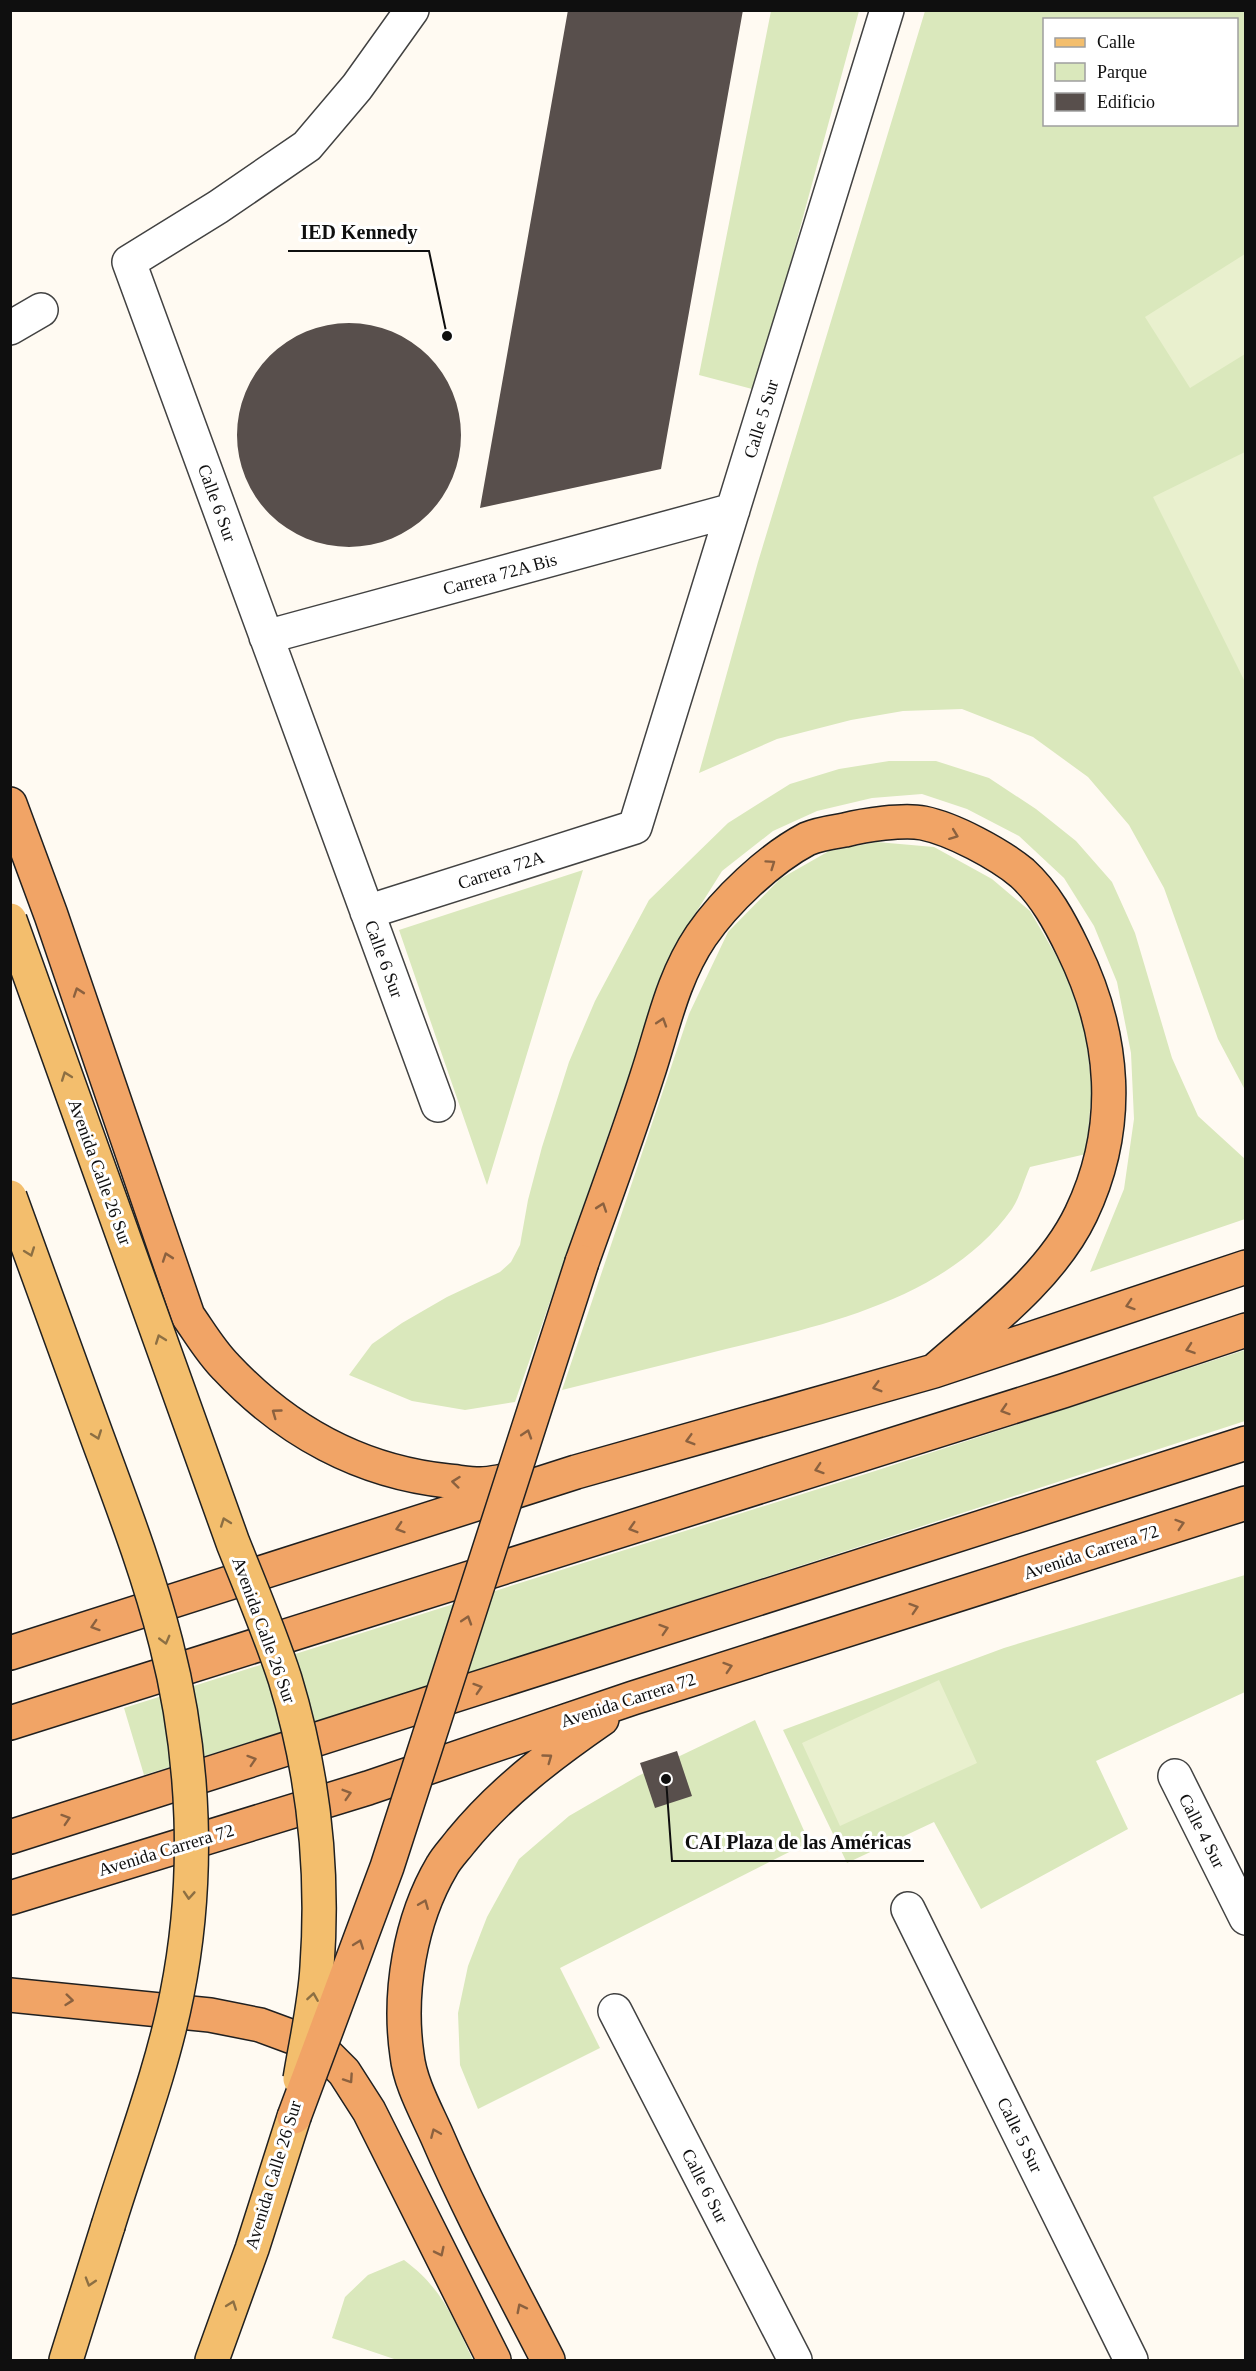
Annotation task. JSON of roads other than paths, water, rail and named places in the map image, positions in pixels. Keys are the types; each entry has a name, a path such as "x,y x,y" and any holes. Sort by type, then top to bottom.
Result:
{"highway":[{"path":"10,804 51,915 188,1316 224,1366 267,1407 302,1432 335,1450 369,1464 420,1478 480,1484 576,1472"},
{"path":"294,2117 387,1867 582,1262 648,1074 662,1020 682,969 701,936 724,906 755,876 809,838 864,825 922,822 977,843 1022,874 1057,915 1085,973 1102,1024 1108,1075 1109,1124 1095,1182 1080,1217 1043,1271 1011,1303 934,1371"},
{"path":"10,1653 576,1472 934,1371 1245,1267"},
{"path":"10,1724 1041,1399 1245,1330"},
{"path":"10,1836 1245,1443"},
{"name":"Avenida Carrera 72","path":"10,1898 368,1788 633,1698 1245,1503"},
{"path":"548,2361 458,2185 421,2100 407,2057 405,2015 410,1946 423,1905 442,1864 478,1820 531,1770 633,1698"},
{"path":"10,1995 210,2014 260,2025 298,2039 325,2053 344,2072 369,2111 494,2361"}],"main road":[{"name":"Avenida Calle 26 Sur","path":"10,920 232,1543 285,1680 313,1807 319,1916 317,1969 294,2117 252,2249 212,2361"},
{"path":"10,1197 117,1492 163,1632 177,1691 188,1767 192,1819 186,1929 178,1993 168,2034 66,2361"}],"street":[{"name":"Calle 6 Sur","path":"412,10 357,87 308,146 218,207 129,262 438,1105"},
{"name":"Calle 5 Sur","path":"635,827 887,10"},
{"path":"10,328 41,310"},
{"name":"Carrera 72A Bis","path":"266,637 733,510"},
{"name":"Carrera 72A","path":"367,912 635,827"},
{"name":"Calle 4 Sur","path":"1175,1776 1245,1918"},
{"name":"Calle 5 Sur","path":"908,1909 1131,2361"},
{"name":"Calle 6 Sur","path":"615,2011 795,2361"}],"place":[{"name":"IED Kennedy","path":"447,336"},
{"name":"CAI Plaza de las Américas","path":"666,1779"}]}
